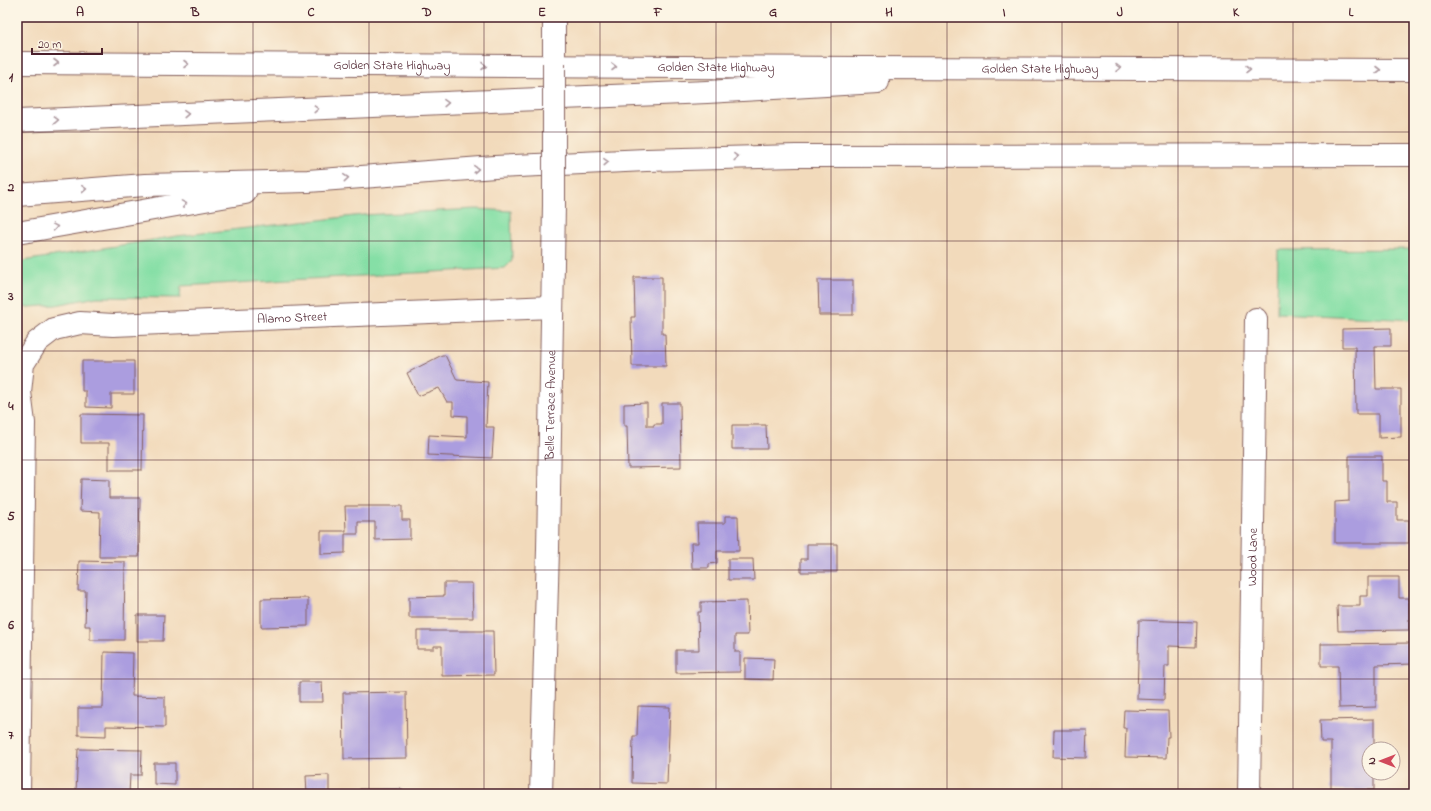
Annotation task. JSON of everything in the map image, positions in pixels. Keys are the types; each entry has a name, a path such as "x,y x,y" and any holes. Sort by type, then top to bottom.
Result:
{"main road":[{"name":"Belle Terrace Avenue","path":"542,794 554,206 554,17"},
{"name":"Golden State Highway","path":"17,63 1414,70"},
{"path":"17,121 699,92 894,81 1065,68"},
{"path":"17,195 146,186 308,181 495,167 646,160 796,156 1414,155"},
{"path":"17,233 308,181"},
{"name":"Alamo Street","path":"19,794 24,422 20,392 23,364 36,342 54,329 80,323 113,325 552,307"},
{"name":"Wood Lane","path":"1249,794 1256,319"}],"green space":[{"path":"476,209 511,211 512,261 505,268 181,286 180,298 97,297 56,305 17,308 17,262 177,236 363,215"},
{"path":"1414,249 1414,320 1277,313 1278,250"}],"building":[{"path":"634,277 662,277 662,334 665,334 666,366 632,366 631,317 635,317"},
{"path":"818,280 853,280 853,315 819,315"},
{"path":"1391,328 1391,346 1375,346 1376,389 1401,389 1401,437 1379,438 1379,414 1356,414 1355,347 1342,347 1342,329"},
{"path":"442,355 445,355 457,380 488,382 486,427 494,427 492,458 428,455 429,435 467,437 467,416 453,415 453,402 447,402 439,388 418,396 407,373"},
{"path":"82,361 134,361 134,394 111,394 111,408 86,407 86,391 82,391"},
{"path":"647,403 647,426 654,426 654,424 662,424 662,403 680,403 681,467 628,468 627,426 624,426 624,404"},
{"path":"81,414 143,415 142,470 109,470 109,443 81,443"},
{"path":"732,425 766,425 767,449 732,449"},
{"path":"1349,456 1382,456 1382,481 1387,481 1387,502 1397,502 1397,520 1409,520 1409,543 1335,543 1335,502 1349,501"},
{"path":"81,479 109,480 109,498 140,498 139,557 99,557 100,512 80,511"},
{"path":"345,506 402,506 402,520 410,520 410,539 375,540 375,522 358,522 358,534 345,534 345,553 321,554 321,531 346,531"},
{"path":"725,516 738,516 739,551 717,551 717,563 709,564 709,568 692,568 691,543 698,543 697,523 725,523"},
{"path":"807,544 837,544 837,572 801,572 801,559 807,559"},
{"path":"728,559 753,559 754,580 728,580"},
{"path":"79,561 125,562 124,640 90,640 90,626 85,626 86,591 78,591"},
{"path":"1368,577 1399,577 1399,598 1409,598 1409,630 1338,631 1337,606 1360,606 1360,596 1368,596"},
{"path":"444,583 472,583 473,618 409,618 409,597 444,596"},
{"path":"308,598 308,626 261,627 261,599"},
{"path":"747,601 748,635 735,635 735,652 740,652 740,672 676,673 676,650 699,650 698,612 701,612 701,602"},
{"path":"137,615 164,615 163,641 137,641"},
{"path":"1139,620 1197,622 1196,647 1169,646 1169,666 1165,666 1164,700 1137,699"},
{"path":"417,631 493,631 494,675 442,676 442,646 434,646 434,649 417,649"},
{"path":"1414,643 1414,664 1376,665 1376,707 1339,708 1338,666 1321,666 1321,644"},
{"path":"104,652 133,653 132,696 165,697 165,727 106,726 106,736 78,735 78,708 103,708"},
{"path":"745,658 774,659 773,680 745,679"},
{"path":"299,682 322,682 323,702 299,702"},
{"path":"406,692 407,758 344,759 343,693"},
{"path":"638,706 670,707 667,784 632,783 633,736 637,736"},
{"path":"1124,710 1168,711 1169,737 1167,737 1166,758 1125,757 1126,728 1123,728"},
{"path":"1374,719 1374,741 1361,741 1361,781 1374,781 1374,790 1331,790 1331,742 1321,742 1320,720"},
{"path":"1054,730 1087,730 1086,758 1053,757"},
{"path":"78,749 142,750 141,775 130,775 129,794 86,794 86,792 76,792"},
{"path":"154,763 175,763 175,785 154,784"},
{"path":"329,775 329,794 307,794 306,776"},
{"path":"360,789 402,789 402,794 360,794"}]}
